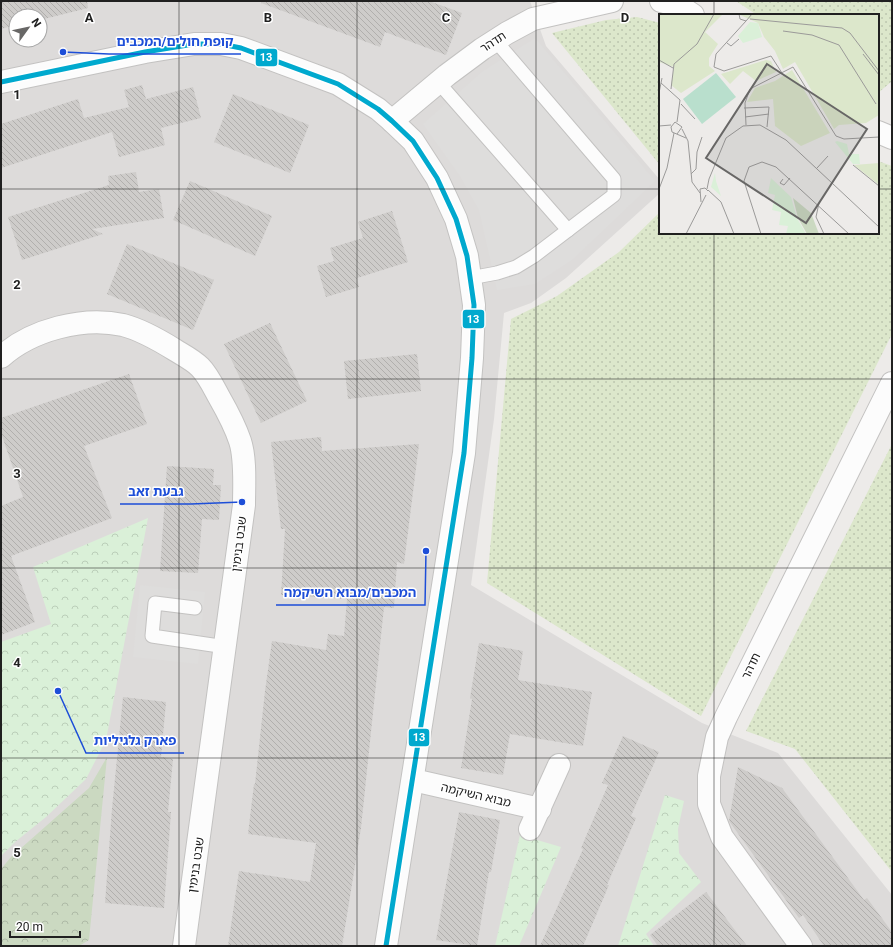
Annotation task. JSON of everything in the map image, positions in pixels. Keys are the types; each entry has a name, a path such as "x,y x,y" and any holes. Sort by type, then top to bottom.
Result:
{"street":[{"name":"תדהר","path":"392,121 438,82 482,49 533,19 612,1"},
{"path":"661,1 681,7 692,14"},
{"path":"1,82 145,52 194,44 221,44 261,54 338,84 378,109 413,141 437,178 456,219 467,256 474,305 472,358 464,453 386,946"},
{"path":"879,132 892,138"},
{"name":"שבט בנימין","path":"1,357 30,339 50,330 71,324 99,323 122,325 139,331 162,341 200,368 214,387 240,442 244,474 244,504 226,647 184,946"},
{"name":"תדהר","path":"801,946 722,838 709,804 709,776 718,737 726,717 892,383"},
{"path":"530,829 559,765"},
{"name":"מבוא השיקמה","path":"413,780 540,809"}],"lane":[{"path":"470,278 497,273 516,267 534,256 614,195 614,179 495,40"},
{"path":"438,82 568,230"},
{"path":"195,608 155,603 152,636 226,647"}],"shaded area":[{"path":"1,1 530,1 546,46 659,179 659,194 566,278 531,303 504,313 494,419 471,585 702,723 778,753 892,895 892,946 1,946"},
{"path":"535,38 655,181 572,260 535,284 497,290 479,210 460,176 423,124 482,72"},
{"path":"140,585 205,592 198,664 133,657"}],"green space":[{"path":"736,1 892,1 892,80 879,92 879,14 756,14"},
{"path":"637,17 659,23 659,164 552,33 606,20"},
{"path":"879,161 892,166 892,334 701,716 487,583 511,319 557,296 619,252 659,213 659,234 879,234"},
{"path":"892,444 892,872 795,749 746,731"},
{"path":"148,518 106,740 86,779 46,817 15,842 1,856 1,642 51,624 33,567"},
{"path":"107,757 89,940 79,946 1,946 1,869 11,857 89,788"},
{"path":"665,795 684,801 678,829 679,853 701,882 646,934 654,946 618,946"},
{"path":"520,835 561,847 519,946 495,946"}],"building":[{"path":"1,1 87,1 88,8 48,18 48,8 8,8 8,27 1,29"},
{"path":"261,1 429,1 462,13 446,55 385,32 380,47 261,3"},
{"path":"142,85 146,99 193,87 201,118 161,128 165,145 119,157 112,132 1,168 1,124 78,99 84,118 129,107 124,90"},
{"path":"233,94 309,125 290,173 214,142"},
{"path":"136,172 139,192 159,189 164,218 92,229 103,234 22,260 8,217 109,185 108,176"},
{"path":"190,181 272,216 255,256 173,220"},
{"path":"392,211 408,262 357,278 359,287 326,297 317,266 334,261 330,248 363,238 358,222"},
{"path":"127,244 214,280 193,330 107,294"},
{"path":"270,323 307,401 261,423 224,344"},
{"path":"417,354 421,391 348,399 344,361"},
{"path":"129,374 147,424 84,446 112,518 11,556 35,622 1,635 1,506 23,497 1,433 1,418"},
{"path":"321,437 322,451 419,444 404,564 397,562 394,608 384,607 361,828 342,946 228,946 239,871 310,882 316,843 248,834 272,641 326,650 328,634 344,636 347,599 281,595 285,529 281,529 271,442"},
{"path":"167,466 214,469 213,485 221,485 219,520 202,519 198,573 160,571"},
{"path":"479,643 523,651 518,680 592,692 583,746 510,734 503,775 461,768"},
{"path":"123,697 166,702 161,757 173,759 168,812 171,812 164,908 105,903 112,809"},
{"path":"623,736 659,752 631,816 636,818 583,946 540,946 583,849 581,848 608,785 602,783"},
{"path":"738,767 782,788 864,900 867,898 892,932 892,946 824,946 803,915 799,918 729,821"},
{"path":"459,812 500,820 491,872 489,872 477,946 436,940"},
{"path":"706,892 747,946 658,946 650,935"}],"transit line":[{"name":"13","path":"1,82 145,52 194,44 221,44 241,48 338,84 378,109 413,141 437,178 456,219 467,256 474,305 472,358 464,453 386,946"}],"place":[{"name":"קופת חולים/המכבים","path":"63,52"},
{"name":"גבעת זאב","path":"242,502"},
{"name":"המכבים/מבוא השיקמה","path":"426,551"},
{"name":"פארק גלגיליות","path":"58,691"}]}
